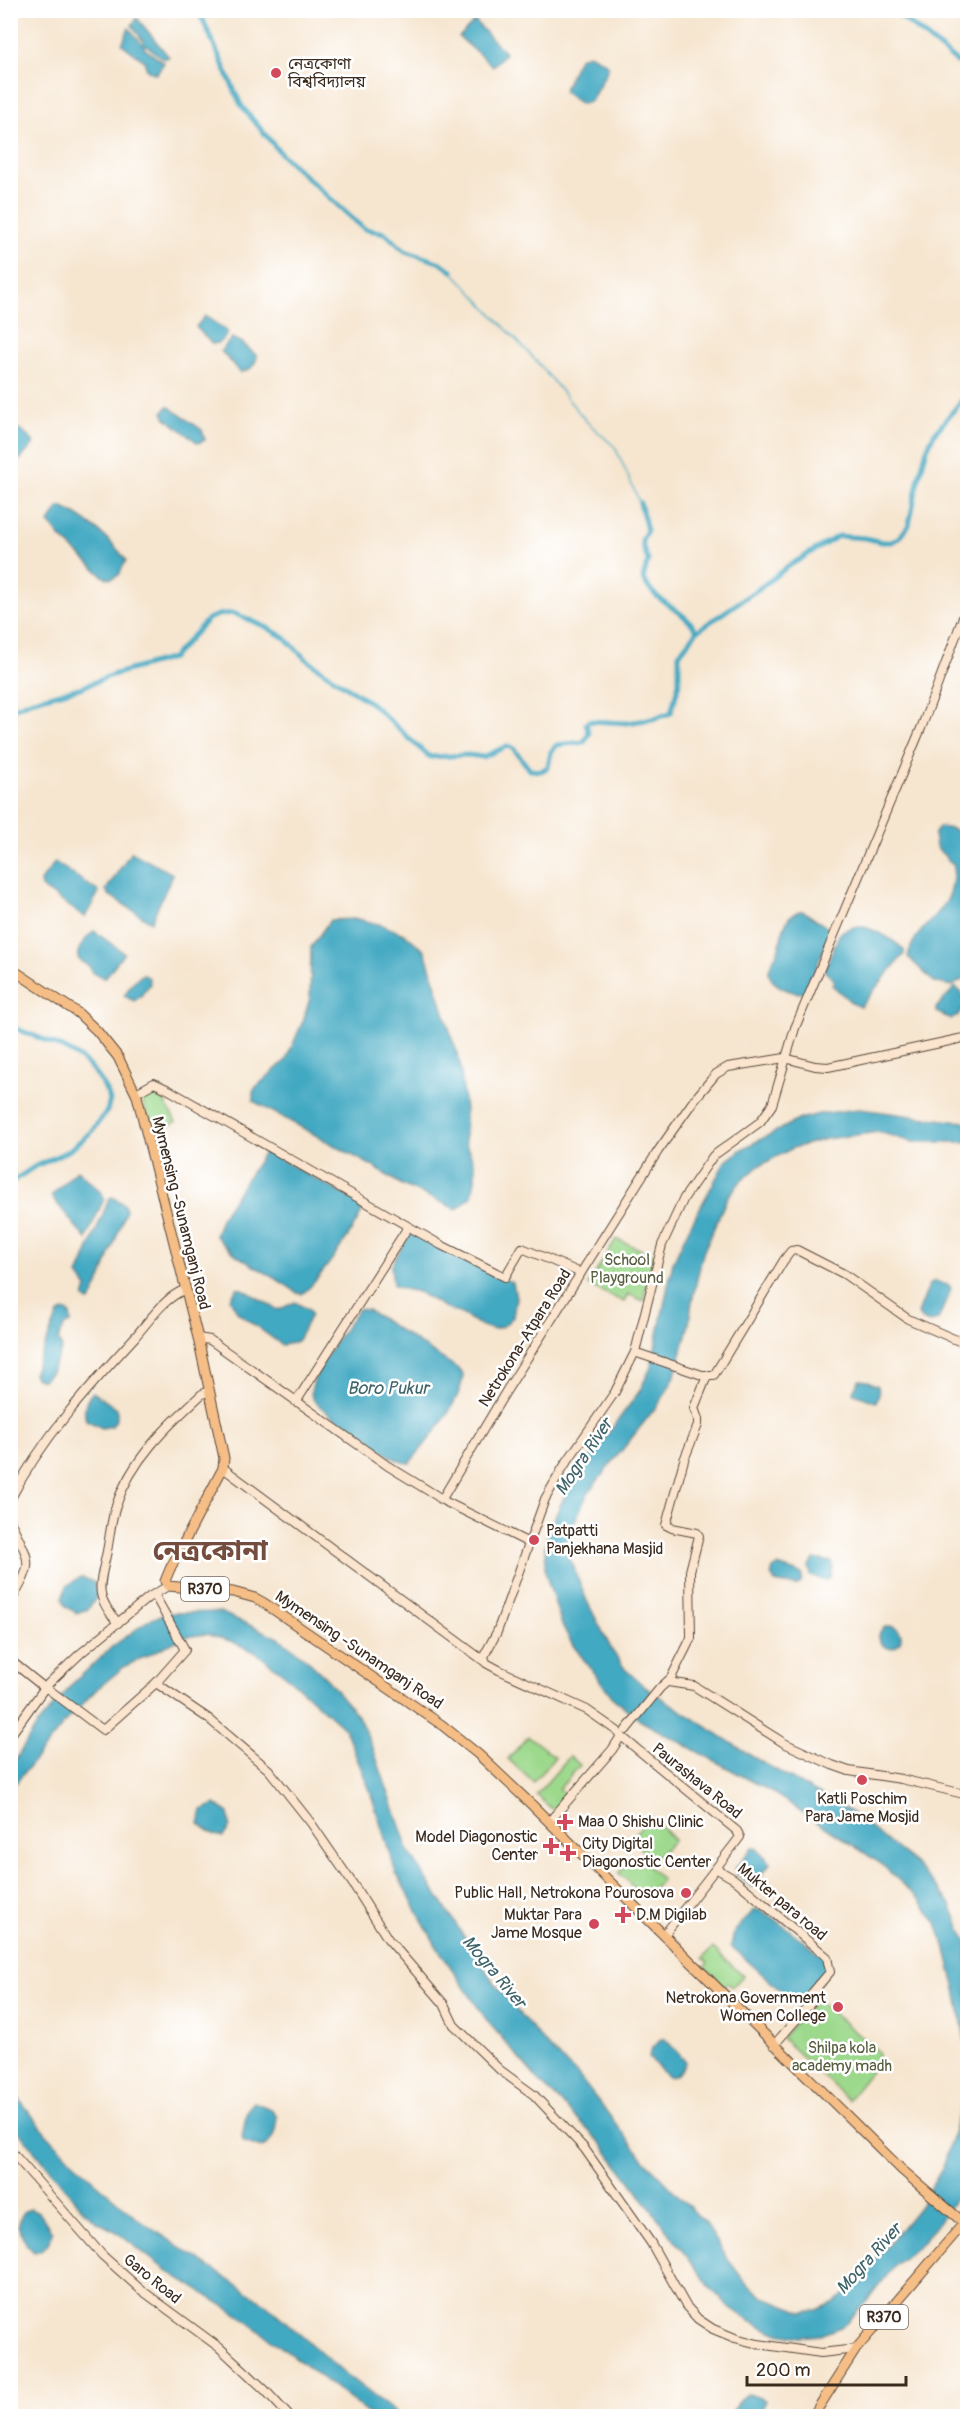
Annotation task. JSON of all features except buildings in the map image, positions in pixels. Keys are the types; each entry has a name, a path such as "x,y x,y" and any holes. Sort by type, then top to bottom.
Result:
{"main road":[{"name":"Mymensing -Sunamganj Road","path":"10,968 78,1013 98,1031 118,1058 136,1093 198,1338 224,1458 224,1468"},
{"name":"R370","path":"168,1586 165,1581 170,1569 224,1468"},
{"name":"Mymensing -Sunamganj Road","path":"168,1586 233,1592 255,1598 442,1725 479,1755 549,1822 907,2174 966,2224"},
{"name":"R370","path":"813,2416 856,2349 966,2224"}],"street":[{"path":"484,1661 542,1505 615,1392 635,1352 662,1245 680,1206 691,1185 713,1156 760,1122 770,1110 785,1058 878,827 922,726 968,604"},
{"name":"Netrokona-Atpara Road","path":"440,1499 444,1498 505,1393 662,1146 694,1100 716,1074 728,1067 785,1058 828,1067 968,1037"},
{"path":"136,1093 154,1083 169,1090 408,1227 505,1276 522,1248 581,1273"},
{"path":"296,1402 408,1227"},
{"path":"640,1354 707,1376 714,1375 784,1260 791,1251 797,1250 844,1274 908,1319 968,1345"},
{"path":"10,1500 52,1431 157,1312 184,1290"},
{"path":"198,1338 210,1340 296,1402 440,1499 529,1544"},
{"path":"549,1822 612,1750 660,1688 668,1682 691,1638 690,1570 699,1536 697,1533 666,1525 684,1460 698,1425 694,1408 707,1376"},
{"path":"118,1623 106,1609 100,1594 116,1504 127,1481 154,1440 201,1394 209,1391"},
{"path":"224,1468 484,1661 587,1710 623,1733"},
{"path":"10,1520 29,1561 24,1579 10,1603"},
{"path":"10,1736 46,1688 81,1653 154,1594 168,1586"},
{"path":"10,1660 103,1730 156,1683 185,1653 154,1594"},
{"path":"668,1682 694,1686 784,1743 832,1765 849,1771 901,1779 968,1795"},
{"path":"156,1683 209,1719 269,1770 311,1823 388,1939 444,2004 454,2025 500,2070 534,2095 585,2148 651,2243 686,2306 698,2319 713,2329 758,2344 821,2353 856,2349"},
{"name":"Paurashava Road","path":"623,1733 740,1835 740,1839 664,1935"},
{"name":"Mukter para road","path":"717,1869 735,1879 827,1957 830,1972 812,1993 816,1997 774,2045"},
{"name":"Garo Road","path":"10,2150 102,2255 140,2289 220,2348 289,2416"}],"green space":[{"path":"157,1089 176,1122 153,1134 141,1096"},
{"name":"School Playground","path":"616,1239 654,1255 643,1301 628,1294 624,1302 588,1285"},
{"path":"528,1736 555,1757 533,1782 508,1759"},
{"path":"570,1756 580,1765 559,1789 566,1795 553,1810 536,1795"},
{"path":"651,1817 674,1840 653,1861 630,1838"},
{"path":"637,1855 662,1880 644,1898 619,1873"},
{"path":"713,1948 743,1976 732,1987 728,1983 725,1986 705,1967 708,1963 703,1958"},
{"name":"Shilpa kola academy madh","path":"816,1999 879,2052 877,2064 848,2100 782,2038"}],"water":[{"path":"137,18 169,57 163,59 145,44 144,48 164,63 156,74 147,70 144,61 122,44 129,28 142,44 143,41 132,25"},
{"path":"475,21 505,53 493,66 459,37"},
{"path":"589,54 609,67 591,101 581,104 563,91 579,58"},
{"path":"205,316 227,331 220,342 212,344 196,327"},
{"path":"232,338 241,342 257,356 254,365 246,371 240,372 221,351"},
{"path":"168,406 202,430 205,440 198,443 166,418 163,412"},
{"path":"15,428 21,430 33,441 33,445 16,464 10,462 11,432"},
{"path":"61,507 88,522 120,552 126,560 119,575 111,579 104,577 61,538 49,523 57,509"},
{"path":"939,827 953,829 967,838 967,977 952,986 934,982 908,957 914,940 938,913 951,890 954,866 936,847 934,835"},
{"path":"131,852 173,874 151,922 109,895 106,890"},
{"path":"55,862 99,892 85,917 41,887 40,882"},
{"path":"799,911 803,911 831,930 807,991 802,992 784,989 774,982 769,973 786,923"},
{"path":"358,919 382,925 406,935 425,951 460,1063 465,1110 465,1142 475,1165 472,1196 457,1209 402,1185 374,1167 253,1101 253,1092 256,1087 286,1060 303,1021 310,998 311,947 330,920"},
{"path":"857,926 882,934 904,950 904,954 860,1007 832,985 835,981 824,970 839,935"},
{"path":"94,931 124,953 105,978 92,973 90,967 81,962 78,957 80,947"},
{"path":"143,974 149,978 150,984 140,997 134,1001 124,996 132,983"},
{"path":"955,987 962,993 965,1004 958,1016 951,1019 936,1012 936,1008"},
{"path":"859,1109 967,1122 967,1142 912,1142 879,1132 826,1139 793,1148 759,1166 740,1182 727,1198 703,1253 689,1324 674,1379 660,1402 588,1493 568,1536 566,1550 587,1601 613,1652 625,1669 645,1687 753,1757 849,1811 915,1863 950,1903 967,1943 967,2053 957,1994 945,1946 937,1924 921,1901 880,1863 772,1792 641,1721 614,1699 572,1644 561,1623 545,1572 545,1546 549,1529 571,1483 639,1392 651,1367 673,1262 725,1162 742,1149 800,1119"},
{"path":"265,1151 363,1205 355,1224 337,1252 302,1294 243,1260 215,1235 222,1216"},
{"path":"77,1170 102,1193 104,1199 86,1239 51,1196"},
{"path":"112,1197 124,1204 126,1211 90,1302 84,1298 87,1288 78,1275 109,1199"},
{"path":"410,1233 513,1283 516,1297 513,1317 500,1327 494,1329 484,1327 420,1293 393,1285 391,1266"},
{"path":"935,1281 950,1286 951,1289 938,1320 929,1323 922,1320 918,1314 929,1285"},
{"path":"237,1288 243,1289 278,1310 295,1302 309,1310 311,1315 298,1340 282,1345 238,1313 230,1299"},
{"name":"Boro Pukur","path":"358,1309 368,1310 457,1368 463,1375 461,1386 450,1410 410,1463 385,1453 328,1413 312,1397 312,1389 321,1366"},
{"path":"63,1311 70,1313 71,1323 65,1325 58,1340 62,1348 51,1372 43,1380 36,1378 33,1374 58,1314"},
{"path":"859,1380 878,1386 879,1395 876,1402 854,1394 853,1391"},
{"path":"93,1392 117,1409 117,1418 112,1426 102,1428 86,1420 85,1405"},
{"path":"814,1559 832,1562 830,1578 825,1580 810,1576 809,1566"},
{"path":"778,1566 802,1574 801,1583 796,1586 775,1582 771,1575 773,1569"},
{"path":"80,1577 94,1582 98,1595 88,1609 76,1613 66,1606 62,1598 67,1586"},
{"path":"220,1612 279,1638 327,1679 359,1718 374,1751 409,1852 497,1987 548,2047 577,2074 646,2162 706,2224 745,2282 764,2297 803,2312 817,2310 835,2302 857,2283 920,2206 943,2167 965,2093 967,2053 967,2175 958,2195 925,2240 896,2264 867,2301 843,2326 820,2335 800,2337 773,2332 750,2321 731,2308 713,2291 600,2142 539,2081 488,2022 437,1947 396,1873 369,1788 345,1729 283,1673 253,1651 230,1641 206,1634 184,1637 124,1667 97,1689 67,1720 11,1789 11,1767 37,1725 73,1683 113,1646 149,1620 167,1613"},
{"path":"890,1626 898,1629 901,1637 898,1645 890,1648 882,1645 879,1637 882,1629"},
{"path":"215,1804 229,1813 230,1827 223,1837 215,1835 199,1824 202,1810"},
{"path":"752,1848 756,1848 771,1863 752,1887 737,1874 735,1869"},
{"path":"754,1910 760,1910 771,1916 824,1958 827,1971 819,1984 797,2001 791,2000 731,1946 734,1932"},
{"path":"661,2039 665,2039 685,2061 682,2070 671,2077 668,2077 649,2058 652,2048"},
{"path":"10,2087 45,2132 74,2163 135,2217 267,2305 340,2370 400,2416 372,2416 240,2316 163,2268 115,2231 97,2222 82,2209 11,2122"},
{"path":"254,2102 271,2109 277,2117 272,2139 262,2148 244,2142 242,2138 247,2110"},
{"path":"30,2208 39,2212 52,2232 46,2245 34,2252 27,2245 18,2226 23,2212"},
{"path":"749,2394 765,2400 760,2416 731,2416 740,2399"}],"waterway":[{"path":"196,10 203,20 241,105 282,155 364,229 385,233 405,251 441,263 452,271"},
{"path":"893,10 968,71"},
{"path":"452,271 537,362 587,422 615,447 640,503"},
{"path":"10,710 30,701 83,687 112,675 172,658 208,619 233,613 285,638 307,660 372,704 427,755 431,757 468,755 483,757 507,746 513,748 530,770 541,771 548,767 551,752 557,745 584,742 589,733 586,724 589,721 627,723 671,713 679,683 679,654 697,631 787,567 838,536 882,542 892,542 900,537 909,525 918,481 934,434 968,393"},
{"path":"640,503 647,530 642,540 648,560 643,578 654,594 691,623 697,631"},
{"path":"10,1026 69,1051 82,1060 93,1070 110,1100 107,1111 90,1133 68,1151 34,1167 10,1183"}],"place":[{"name":"নেত্রকোণা বিশ্ববিদ্যালয়","path":"276,73"},
{"name":"Patpatti Panjekhana Masjid","path":"534,1540"},
{"name":"Katli Poschim Para Jame Mosjid","path":"862,1780"},
{"name":"Maa O Shishu Clinic","path":"565,1822"},
{"name":"Model Diagonostic Center","path":"551,1846"},
{"name":"City Digital Diagonostic Center","path":"568,1853"},
{"name":"Public Hall, Netrokona Pourosova","path":"686,1893"},
{"name":"D.M Digilab","path":"623,1915"},
{"name":"Muktar Para Jame Mosque","path":"594,1924"},
{"name":"Netrokona Government Women College","path":"838,2007"}],"district":[{"name":"নেত্রকোনা","path":"210,1551"}],"water label":[{"name":"Mogra River","path":"584,1457"},
{"name":"Mogra River","path":"494,1972"},
{"name":"Mogra River","path":"869,2259"}]}
